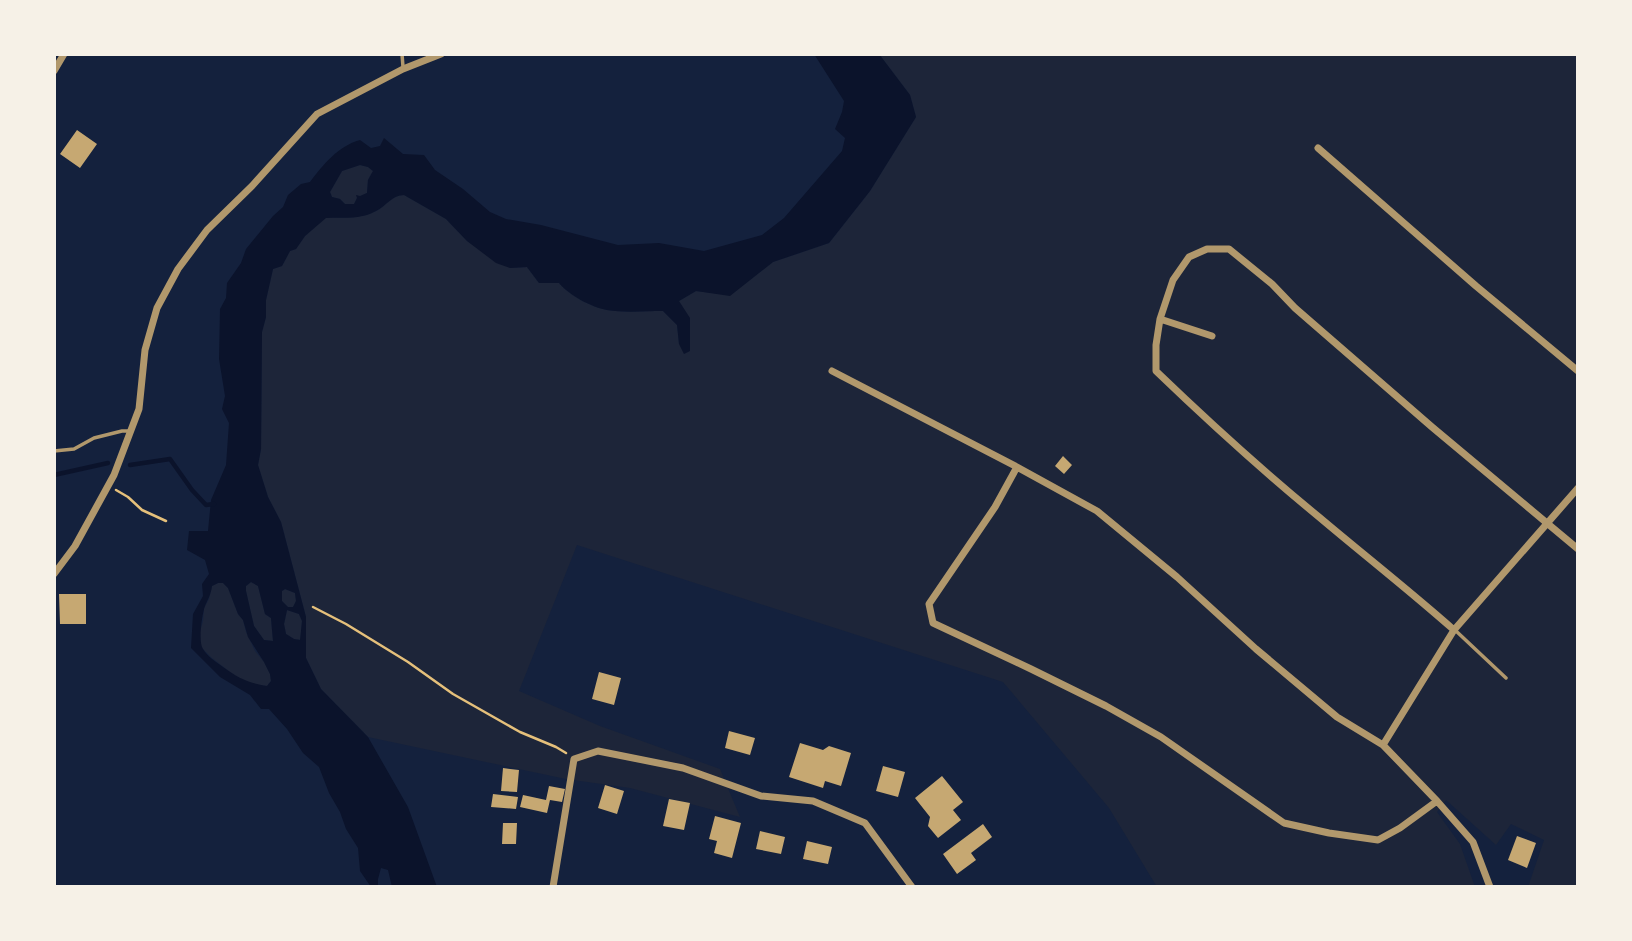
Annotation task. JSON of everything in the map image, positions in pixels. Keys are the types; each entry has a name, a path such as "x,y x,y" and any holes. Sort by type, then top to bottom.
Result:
{"street":[{"path":"54,71 64,54"},
{"path":"54,573 75,546 108,485 131,431 139,409 145,350 157,308 177,269 207,230 252,186 317,114 403,69 441,54"},
{"path":"1318,148 1578,371"},
{"path":"1454,630 1218,430 1156,371 1160,319 1173,280 1189,257 1207,249 1229,249 1578,549"},
{"path":"1160,319 1212,336"},
{"path":"832,371 1097,511 1337,717 1383,745 1473,842 1490,887"},
{"path":"1017,467 995,507 929,604 933,623 1031,668 1161,737 1284,824 1378,840 1400,828 1437,801"},
{"path":"1383,745 1454,630 1578,488"},
{"path":"553,887 574,759 598,751 683,768 761,796 813,801 865,822 912,887"}],"lane":[{"path":"402,54 403,69"},
{"path":"54,451 74,449 94,438 131,431"},
{"path":"1454,630 1506,678"}],"path":[{"path":"108,485 128,497 142,510 166,521"},
{"path":"313,607 408,662 453,694 574,759"}],"shaded area":[{"path":"814,54 879,54 910,95 916,117 870,191 829,243 773,262 730,296 696,291 679,301 690,318 690,351 684,354 679,344 677,325 663,311 607,310 581,300 559,283 539,283 527,267 510,268 496,263 467,241 446,219 404,195 364,216 326,218 305,236 296,249 290,251 282,266 273,269 262,332 261,449 258,465 268,497 281,522 306,617 306,658 321,689 368,737 408,807 437,887 392,887 388,870 381,868 378,887 371,887 360,871 358,848 346,829 319,767 303,753 269,709 261,709 250,695 220,677 191,648 193,614 203,596 202,584 209,574 205,560 187,550 189,531 208,531 211,500 226,465 229,423 222,409 225,396 219,359 220,309 226,298 227,283 241,263 246,249 283,207 288,195 301,184 310,182 338,151 360,140 371,148 380,146 384,138 403,154 424,155 435,170 490,212 506,219 618,245 659,243 704,251 762,235 784,218 842,151 845,138 835,129 844,101","holes":["360,165 373,171 368,180 367,193 356,195 354,204 345,204 332,197 330,192 342,171","251,582 258,586 265,614 271,618 273,641 264,640 254,626 246,586","218,583 223,583 228,588 248,637 270,674 271,681 267,686 249,682 234,674 212,659 203,649 202,621 212,586","285,589 295,593 296,601 293,607 288,607 282,601 282,591","287,610 299,614 302,621 300,640 286,634 284,624"]},
{"path":"879,54 1578,54 1578,887 1528,887 1544,840 1511,824 1496,845 1446,800 1437,812 1460,844 1475,887 1157,887 1109,808 1003,682 577,545 519,691 600,726 720,769 740,817 630,788 566,779 368,737 321,689 306,658 306,617 281,522 268,497 258,465 261,449 262,332 273,269 282,266 290,251 296,249 305,236 326,217 364,215 404,195 446,219 467,241 510,268 527,267 539,283 559,283 581,300 607,310 663,311 677,325 679,344 679,301 696,291 730,295 773,262 829,243 870,191 916,117 910,95"},
{"path":"360,165 373,171 368,180 367,193 357,198 354,204 345,204 332,197 330,192 342,171"},
{"path":"251,582 258,586 265,614 271,618 273,641 264,640 254,626 246,591 246,586"},
{"path":"223,583 228,588 255,651 270,674 271,681 267,686 251,684 235,676 201,647 199,635 204,608 212,586"},
{"path":"285,589 295,593 296,601 293,607 288,607 282,601 282,591"},
{"path":"287,610 299,614 302,621 301,640 286,634 284,624"}],"building":[{"path":"77,130 97,144 80,168 60,154"},
{"path":"1063,456 1072,465 1064,474 1055,466"},
{"path":"59,594 86,594 86,624 60,624"},
{"path":"599,672 621,678 614,705 592,699"},
{"path":"729,731 755,738 750,755 725,748"},
{"path":"800,743 823,750 829,746 851,753 841,786 825,781 823,788 789,777"},
{"path":"883,766 905,772 898,797 876,791"},
{"path":"503,768 519,770 517,792 501,791"},
{"path":"942,776 963,802 953,810 961,820 938,838 928,826 930,817 915,798"},
{"path":"605,785 624,791 617,814 598,808"},
{"path":"549,786 565,789 562,802 550,800 547,813 520,807 523,795 546,800"},
{"path":"493,794 518,797 516,809 491,807"},
{"path":"669,799 690,803 684,830 663,826"},
{"path":"715,816 741,823 732,858 714,853 717,841 709,839"},
{"path":"503,823 517,823 516,844 502,844"},
{"path":"983,824 992,837 971,853 976,860 957,874 943,854"},
{"path":"760,831 785,837 781,854 756,849"},
{"path":"1517,836 1536,843 1527,868 1508,860"},
{"path":"807,841 832,847 828,864 803,859"}],"waterway":[{"path":"130,465 170,459 206,505 214,504"},
{"path":"54,475 108,463"}]}
